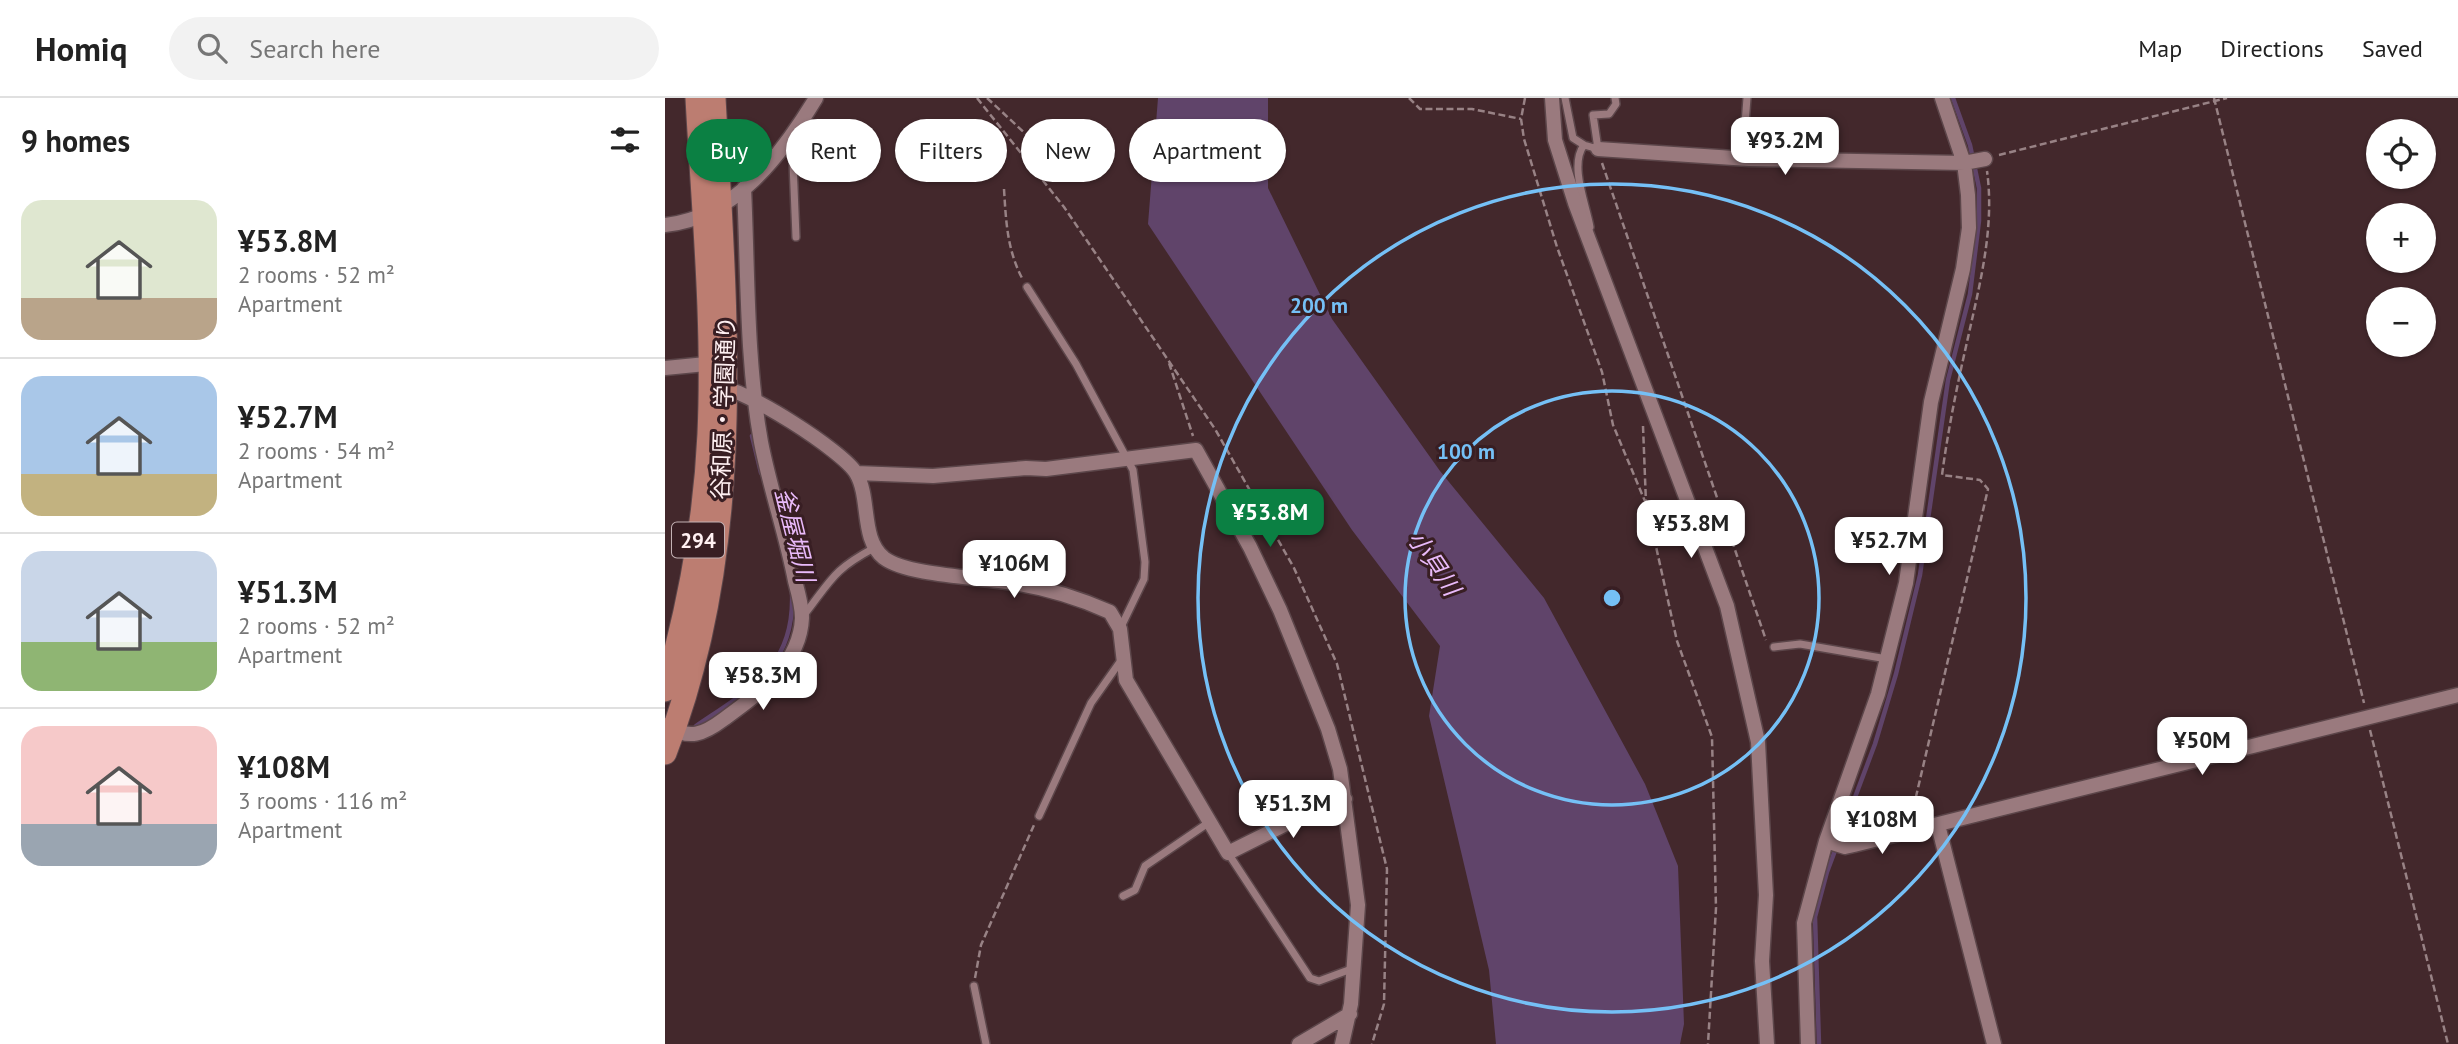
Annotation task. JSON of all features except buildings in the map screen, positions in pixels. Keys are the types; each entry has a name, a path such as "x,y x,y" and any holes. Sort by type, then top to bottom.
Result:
{"highway":[{"name":"谷和原・学園通り","path":"697,98 712,210"},
{"name":"谷和原・学園通り","path":"665,753 670,727 695,656 713,561 726,445 718,375 712,210 714,98"},
{"name":"谷和原・学園通り","path":"665,690 679,643 695,562 718,375"}],"street":[{"path":"803,119 815,98"},
{"path":"1552,98 1555,140 1597,261 1727,606 1758,742 1766,895 1762,961 1767,1044"},
{"path":"1808,1044 1804,923 1826,842 1856,762 1887,659 1913,548 1931,402 1963,269 1969,228 1975,161 1943,98"},
{"path":"665,225 712,210 744,188 786,145"},
{"path":"1591,147 1749,159 1975,161"},
{"path":"670,727 692,735 705,733 759,694 782,670 792,652 802,618 789,547 761,442 744,188"},
{"path":"665,368 718,375 834,450 856,473 874,548 897,566 1016,583 1098,606 1110,612 1121,629 1126,680 1228,853 1302,816 1345,800"},
{"path":"856,473 933,476 1130,460 1196,450 1250,547 1304,668 1340,769 1358,905 1350,1014 1342,1044"},
{"path":"1826,842 1845,846 1908,832 2458,695"},
{"path":"1938,825 1994,1044"},
{"path":"1299,1044 1350,1014"}],"lane":[{"path":"1565,98 1573,138 1591,147"},
{"path":"1591,147 1593,115 1609,114 1616,104 1615,98"},
{"path":"1747,98 1744,137 1749,159"},
{"path":"1591,147 1578,154 1578,167 1597,261"},
{"path":"794,182 796,237"},
{"path":"1027,287 1076,364 1130,460 1145,562 1144,579 1121,629"},
{"path":"802,618 843,564 874,548"},
{"path":"1774,647 1800,644 1887,659"},
{"path":"1039,816 1091,703 1122,659"},
{"path":"1122,896 1135,890 1145,866 1208,823"},
{"path":"1228,853 1310,978 1319,981 1355,968"},
{"path":"974,986 986,1044"}],"path":[{"path":"987,98 1021,130"},
{"path":"1409,98 1420,109 1472,109 1521,119"},
{"path":"1525,98 1521,119 1524,139 1557,247 1602,372 1613,425 1647,506"},
{"path":"1908,832 1988,489 1980,480 1942,475 1949,428 1983,273 1988,208 1975,161 2227,98"},
{"path":"2215,99 2448,1044"},
{"path":"1591,147 1696,431 1765,638 1774,647"},
{"path":"1004,189 1007,236 1013,261 1027,287"},
{"path":"1168,360 1196,450"},
{"path":"1646,390 1643,414 1647,506 1677,641 1712,737 1716,908 1708,1044"},
{"path":"974,986 981,945 1039,816"}],"water":[{"path":"1158,98 1268,98 1268,119 1156,119"},
{"name":"小貝川","path":"1151,182 1268,182 1268,188 1332,319 1440,471 1544,598 1645,784 1678,866 1684,1024 1680,1044 1496,1044 1489,970 1429,716 1440,646 1352,530 1148,224"}],"waterway":[{"path":"1819,1044 1815,917 1827,872 1875,744 1896,674 1920,575 1948,380 1970,294 1979,221 1979,188 1970,145 1953,98"},
{"name":"釜屋堀川","path":"752,436 761,473"},
{"name":"釜屋堀川","path":"696,726 751,687 777,658 786,640 791,618 792,593"}]}
